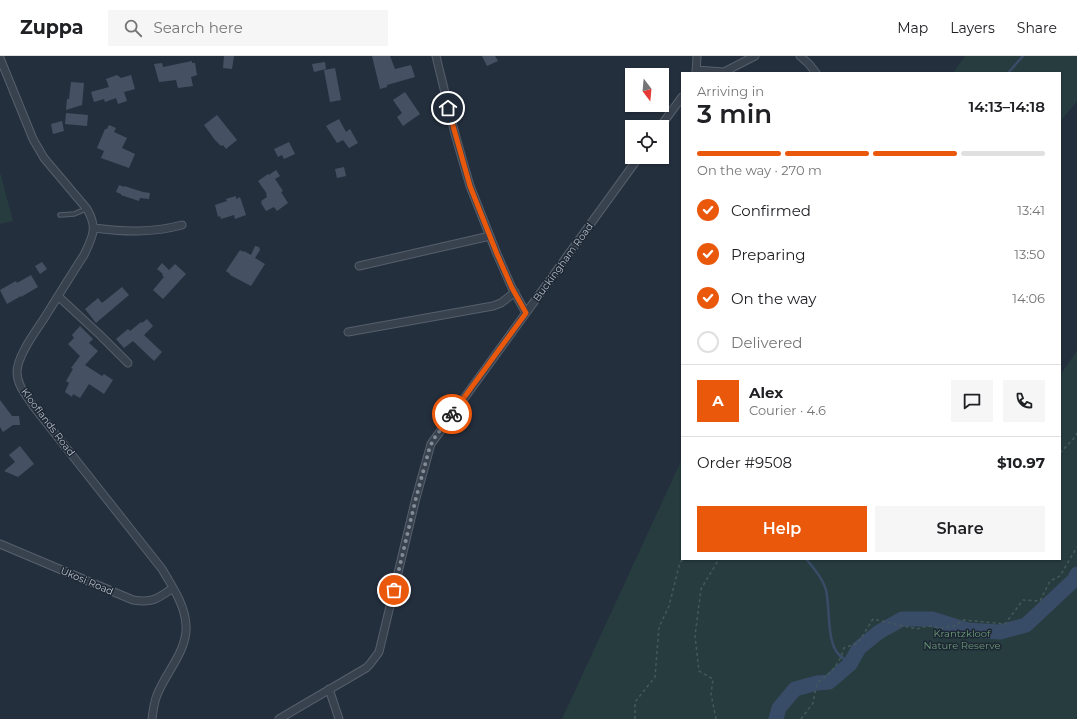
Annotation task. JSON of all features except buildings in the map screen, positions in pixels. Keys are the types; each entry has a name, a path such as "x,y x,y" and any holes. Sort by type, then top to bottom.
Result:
{"street":[{"path":"436,56 455,134 470,186 514,292 526,313"},
{"path":"697,56 696,71 724,72 755,56"},
{"path":"800,56 810,64 815,72"},
{"path":"0,58 38,149 87,209 91,216 94,228 116,231 150,232 182,225"},
{"path":"665,120 681,98"},
{"name":"Buckingham Road","path":"279,719 370,664 379,652 416,498 431,444 634,164"},
{"name":"Klooflands Road","path":"94,228 91,241 84,255 19,361 17,370 18,380 34,407 162,569 183,608 186,625 185,639 156,696 152,719"},
{"path":"359,266 490,236"},
{"path":"348,332 493,306 501,303 514,292"},
{"path":"58,296 100,334 128,363"},
{"name":"Ukosi Road","path":"0,544 133,600 146,602 156,600 173,588"},
{"path":"330,689 339,719"}],"lane":[{"path":"60,215 74,214 87,209"}],"path":[{"path":"1061,452 1077,433"},
{"path":"800,719 812,703 817,683 830,674 842,657 844,648 858,643 873,619 917,629 927,626 943,628 954,626 964,620 1006,624 1023,600 1040,600 1050,581 1060,576 1077,547"},
{"path":"635,719 635,702 655,677 659,627 669,606 680,562 683,560"},
{"path":"716,719 712,694 713,679 699,671 695,636 701,589 719,560"}],"green space":[{"path":"965,56 1077,56 1077,101 1061,121 1061,72 954,72"},
{"path":"0,172 13,221 0,224"},
{"name":"Krantzkloof Nature Reserve","path":"1077,351 1077,719 562,719 681,461 681,560 1061,560 1061,374"}],"waterway":[{"path":"1009,72 1023,56"},
{"path":"807,560 825,586 833,645 837,653 850,664"},
{"path":"776,719 779,708 795,689 817,683 829,682 850,664 859,648 879,632 902,619 932,619 967,630 1000,632 1026,625 1074,580 1077,574"}],"way so far":[{"path":"394,590 429,450 433,440 452,414"}],"route":[{"path":"448,108 470,186 497,254 512,288 526,313 452,414"}]}
